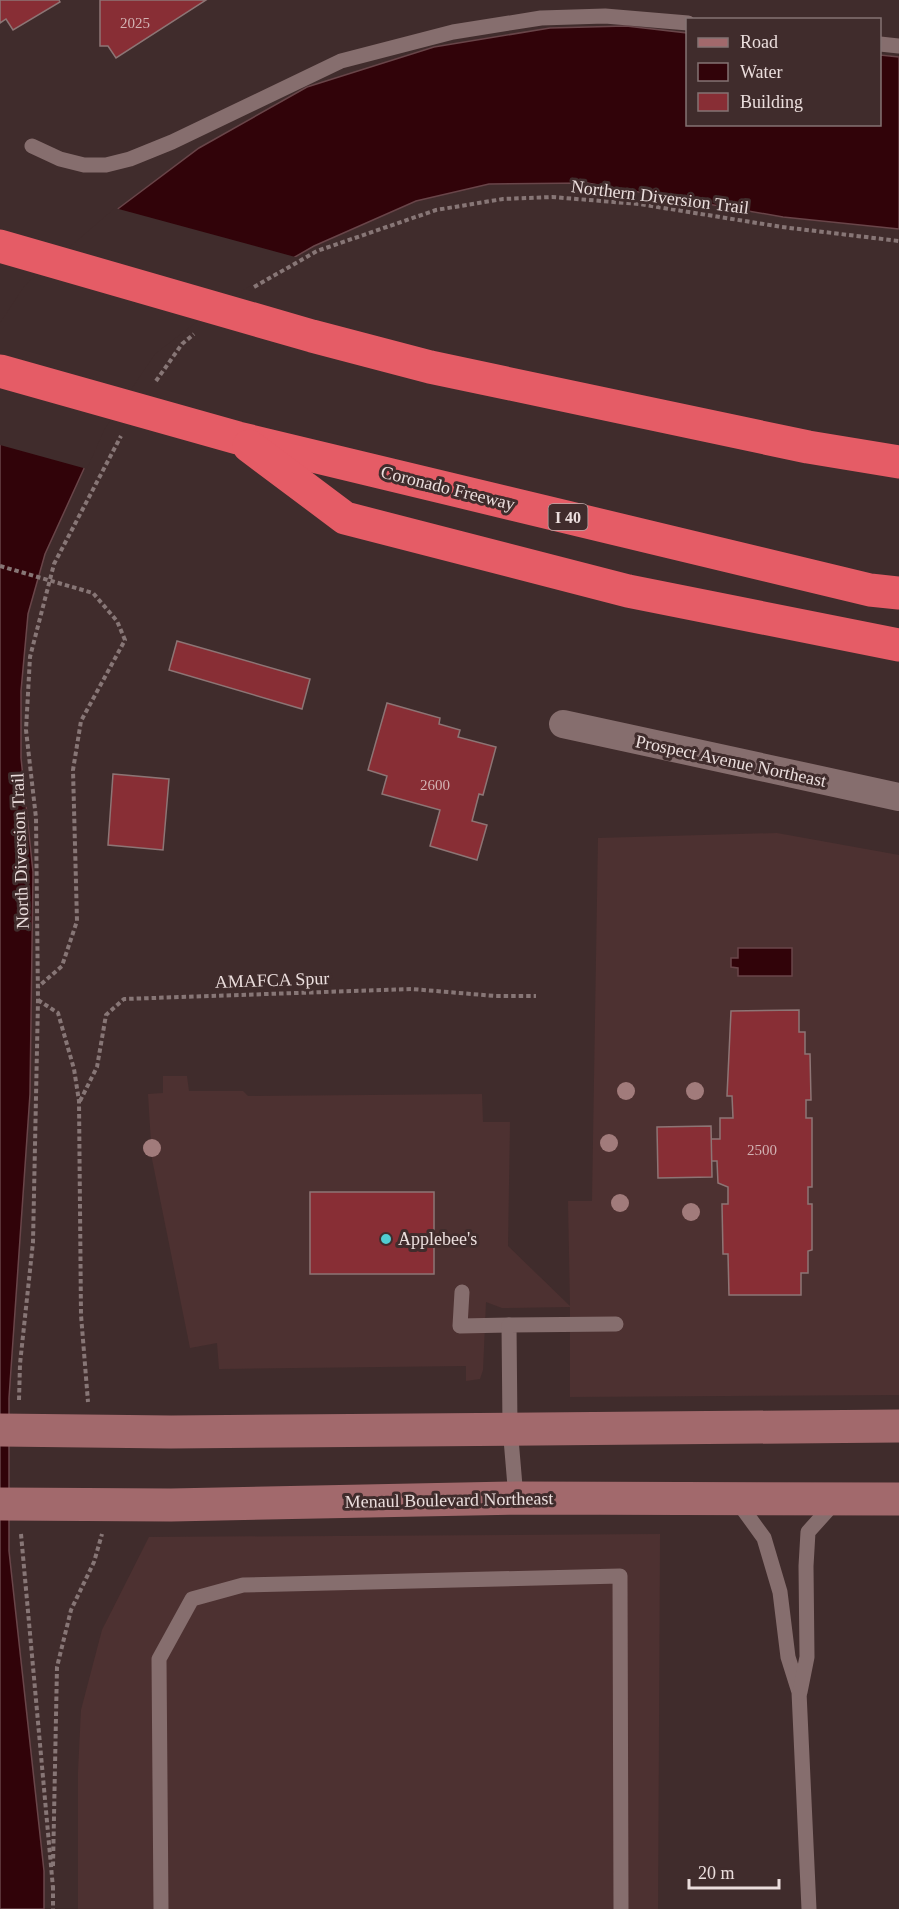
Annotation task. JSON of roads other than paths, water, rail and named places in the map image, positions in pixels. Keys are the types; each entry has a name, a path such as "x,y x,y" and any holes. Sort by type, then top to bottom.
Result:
{"highway":[{"path":"0,246 312,336 430,367 808,447 899,462"},
{"name":"Coronado Freeway","path":"0,371 238,438 870,590 899,593"},
{"path":"238,438 345,518 628,591 899,645"}],"main road":[{"path":"0,1430 171,1432 510,1427 899,1426"},
{"name":"Menaul Boulevard Northeast","path":"0,1504 171,1506 516,1498 899,1499"}],"street":[{"name":"Prospect Avenue Northeast","path":"563,724 899,797"}],"lane":[{"path":"32,146 60,159 84,165 106,165 130,159 172,142 341,61 453,32 552,18 604,16 686,23"},
{"path":"881,44 899,46"},
{"path":"462,1292 460,1326 616,1324"},
{"path":"509,1325 510,1427 516,1498"},
{"path":"735,1498 764,1538 780,1592 788,1657 799,1695 809,1909"},
{"path":"799,1695 807,1657 808,1532 838,1498"},
{"path":"161,1909 159,1659 192,1599 243,1585 620,1575 621,1909"}],"water":[{"path":"626,26 686,33 686,126 881,126 881,55 899,57 899,229 783,217 587,183 489,184 416,201 314,246 223,298 153,352 102,429 45,554 28,614 21,691 21,758 33,872 30,1094 9,1398 9,1551 44,1871 44,1909 0,1909 0,328 27,287 119,208 199,148 307,87 434,47 550,28"},
{"path":"738,948 792,948 792,976 738,976 738,968 731,967 731,958 738,958"}],"place":[{"name":"Applebee's","path":"386,1239"}]}
